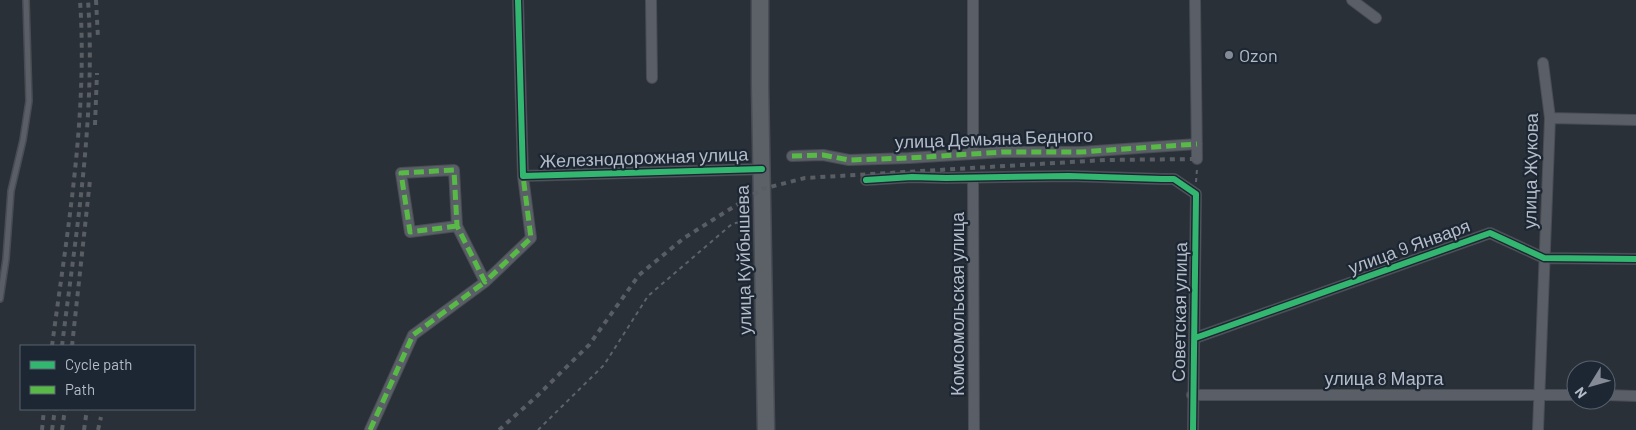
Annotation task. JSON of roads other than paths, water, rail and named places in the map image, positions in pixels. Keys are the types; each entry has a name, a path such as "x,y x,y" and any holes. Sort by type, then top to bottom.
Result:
{"main road":[{"name":"улица Куйбышева","path":"760,0 766,430"}],"street":[{"name":"Железнодорожная улица","path":"518,0 523,176 762,169"},
{"path":"651,0 652,78"},
{"path":"973,0 973,154"},
{"path":"1196,0 1197,159"},
{"path":"1352,0 1376,18"},
{"name":"улица Жукова","path":"1538,430 1550,118 1543,63"},
{"path":"1550,118 1636,120"},
{"name":"улица Демьяна Бедного","path":"792,156 823,155 849,160 1003,152 1081,152 1197,144"},
{"path":"457,226 410,232 401,173 454,170 457,226 485,282"},
{"path":"370,430 413,335 485,282 531,238 523,176"},
{"name":"Советская улица","path":"973,178 1069,176 1168,179 1174,180 1196,194 1193,430"},
{"path":"866,180 912,177 973,178"},
{"name":"Комсомольская улица","path":"973,178 974,430"},
{"name":"улица 9 Января","path":"1195,338 1490,233 1544,258 1636,259"},
{"name":"улица 8 Марта","path":"1192,395 1566,395"},
{"path":"1616,395 1636,396"}],"lane":[{"path":"0,299 6,259 11,191 23,140 28,101 26,0"}],"railway":[{"path":"52,345 70,217 79,130 82,43 80,0"},
{"path":"62,345 87,130 90,43 88,0"},
{"path":"96,0 98,38"},
{"path":"95,125 97,73"},
{"path":"499,430 589,345 639,275 684,238 762,189 805,178 1105,160 1197,159"},
{"path":"72,345 90,180"},
{"path":"42,430 44,410"},
{"path":"52,430 55,410"},
{"path":"62,430 65,410"},
{"path":"84,430 87,410"},
{"path":"98,430 101,417"}],"place":[{"name":"Ozon","path":"1229,55"}]}
